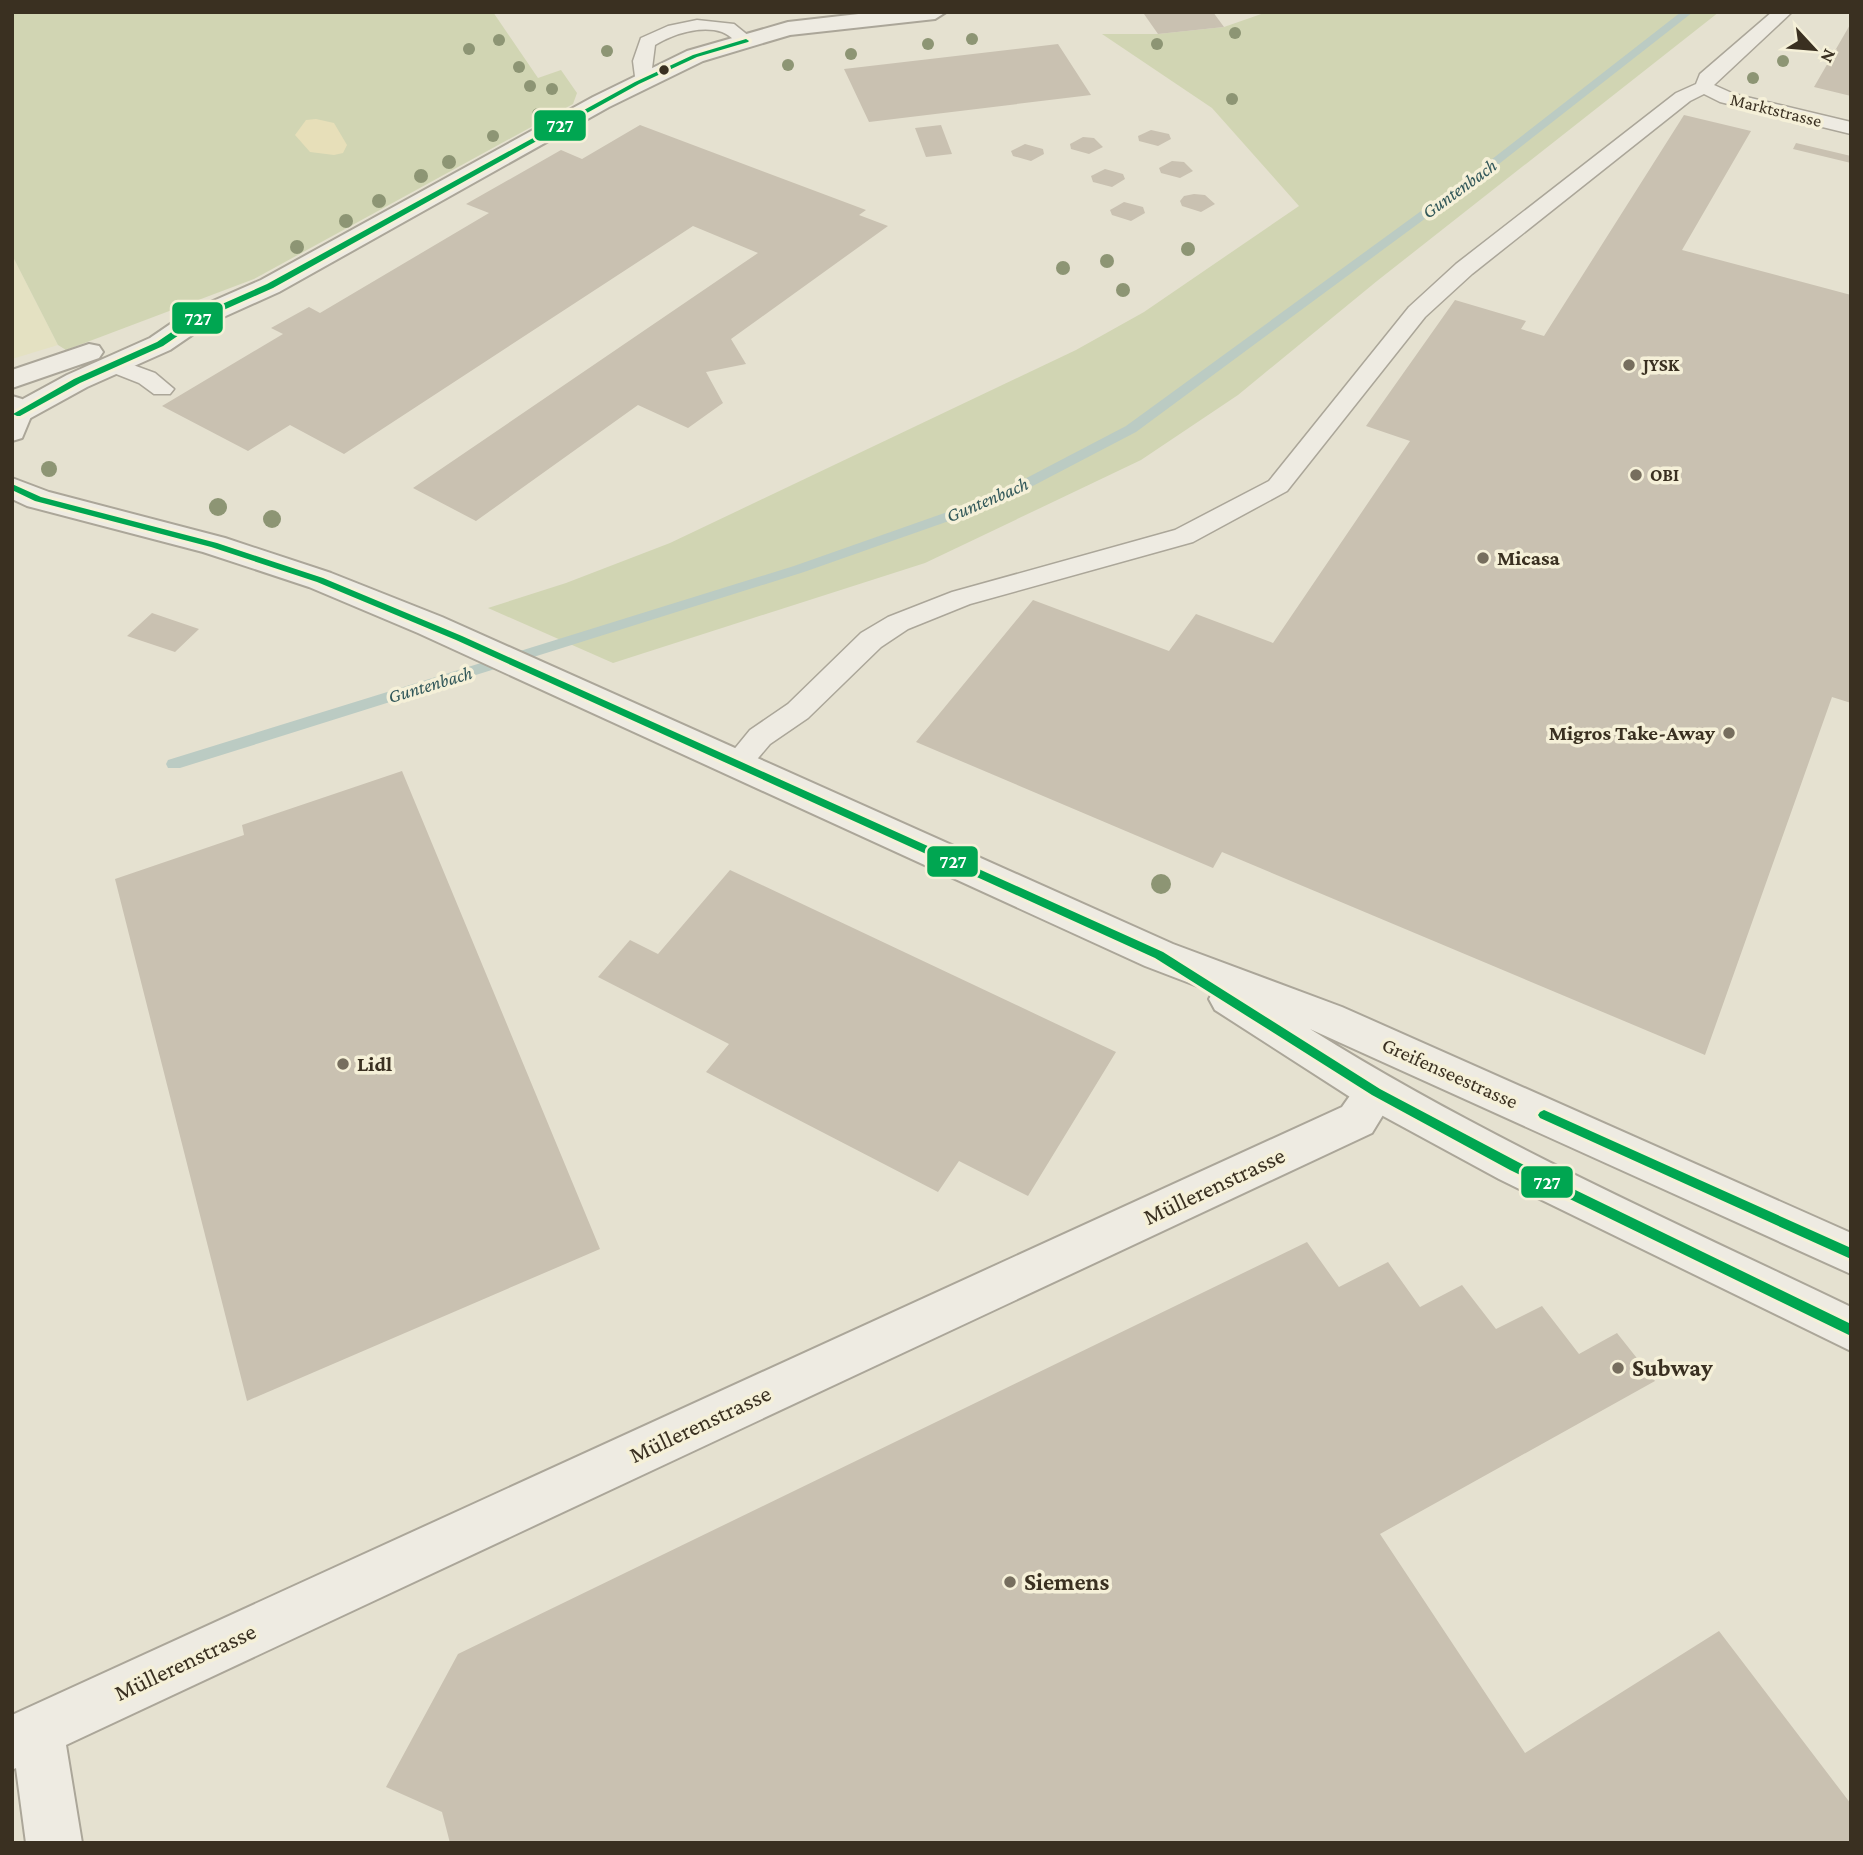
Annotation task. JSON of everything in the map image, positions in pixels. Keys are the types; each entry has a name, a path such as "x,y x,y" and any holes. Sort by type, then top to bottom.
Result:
{"street":[{"path":"14,417 77,381 160,344 198,318 270,286 643,80 695,56 789,29 935,12"},
{"path":"12,380 149,328 198,318"},
{"name":"Greifenseestrasse","path":"12,487 38,499 214,545 308,576 459,638 1159,955 1328,1019 1851,1254"},
{"name":"Greifenseestrasse","path":"1159,955 1376,1092 1514,1166 1851,1330"},
{"path":"1376,1092 1415,1087 1505,1098"},
{"name":"Müllerenstrasse","path":"25,1737 1357,1120 1376,1092"},
{"path":"25,1737 54,1843"}],"lane":[{"path":"738,763 760,737 798,711 871,640 898,624 961,598 1184,536 1278,486 1417,312 1464,268 1683,97 1704,87 1707,78 1783,12"},
{"path":"643,80 642,61 647,42 654,37 702,26 728,28 746,41"},
{"name":"Marktstrasse","path":"1704,87 1727,98 1851,128"},
{"path":"114,365 147,378 162,389"}],"shaded area":[{"path":"12,255 58,345 12,359"}],"green space":[{"path":"12,12 493,12 538,78 561,70 577,93 573,104 254,279 66,350 58,345 12,255"},
{"path":"1267,12 1719,12 1377,281 1238,395 1141,460 925,563 613,663 488,608 566,583 670,543 1076,350 1144,312 1299,206 1212,108 1102,34 1158,34 1224,27"}],"sand":[{"path":"306,120 334,123 347,145 343,153 334,155 310,152 295,135"}],"building":[{"path":"1213,12 1224,27 1158,34 1144,14"},
{"path":"1851,23 1851,96 1814,87"},
{"path":"1058,44 1091,95 869,122 844,69"},
{"path":"1684,115 1751,131 1682,250 1851,295 1851,703 1832,697 1705,1055 1222,852 1213,868 916,742 1033,600 1169,651 1196,614 1273,643 1410,441 1366,426 1455,300 1526,321 1521,329 1544,336"},
{"path":"640,125 866,210 859,215 888,226 731,339 746,364 706,372 723,403 688,428 638,405 476,521 413,488 758,253 693,226 344,454 290,425 248,451 162,406 283,334 271,328 309,307 320,313 489,213 466,204 561,150 582,159"},
{"path":"941,125 952,154 926,157 915,128"},
{"path":"1151,130 1169,134 1171,139 1158,146 1139,141 1138,136"},
{"path":"1083,137 1094,138 1103,147 1089,154 1071,149 1070,144"},
{"path":"1796,143 1851,156 1851,163 1793,149"},
{"path":"1025,144 1043,149 1044,154 1031,161 1013,156 1011,151"},
{"path":"1172,161 1184,162 1193,171 1180,178 1161,173 1159,168"},
{"path":"1105,169 1123,174 1125,179 1112,187 1093,182 1091,176"},
{"path":"1205,195 1215,204 1201,212 1182,206 1180,201 1184,196"},
{"path":"1124,202 1143,207 1145,213 1131,221 1112,215 1110,210"},
{"path":"152,613 199,629 175,652 127,636"},
{"name":"Lidl","path":"402,771 600,1249 247,1401 115,879 244,835 242,825"},
{"path":"730,870 1116,1052 1028,1196 959,1161 938,1192 706,1072 729,1044 598,977 630,940 658,954"},
{"name":"Siemens","path":"1307,1242 1339,1287 1388,1262 1420,1307 1462,1285 1496,1329 1542,1306 1579,1354 1617,1333 1655,1381 1380,1534 1525,1753 1719,1631 1851,1804 1851,1843 450,1843 442,1812 386,1787 458,1654"}],"waterway":[{"name":"Guntenbach","path":"174,764 799,569 995,500 1131,429 1491,165 1688,12"}],"transit line":[{"name":"727","path":"17,414 77,381 160,344 198,318 270,286 637,83 695,56 746,41"},
{"name":"727","path":"12,487 38,499 214,545 320,580 459,638 1159,955 1376,1092 1514,1166 1851,1330"},
{"name":"727","path":"1544,1115 1851,1254"}],"place":[{"name":"JYSK","path":"1629,365"},
{"name":"OBI","path":"1636,475"},
{"name":"Micasa","path":"1483,558"},
{"name":"Migros Take-Away","path":"1729,733"},
{"name":"Lidl","path":"343,1064"},
{"name":"Subway","path":"1618,1368"},
{"name":"Siemens","path":"1010,1582"}]}
